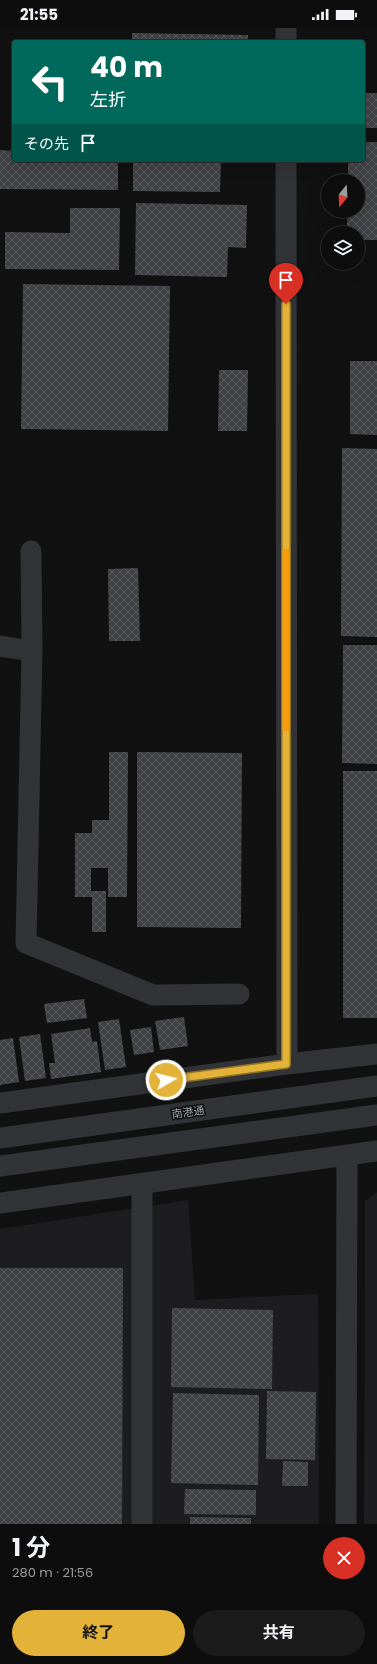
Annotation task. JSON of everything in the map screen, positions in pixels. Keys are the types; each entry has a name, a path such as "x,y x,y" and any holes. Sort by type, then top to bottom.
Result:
{"street":[{"path":"286,28 286,40"},
{"path":"286,162 286,1064"},
{"path":"31,551 32,651 26,943 153,995 240,994"},
{"path":"0,646 32,651"},
{"path":"0,1103 286,1064 377,1054"},
{"name":"南港通","path":"0,1138 377,1086"},
{"path":"0,1166 377,1115"},
{"path":"0,1203 377,1151"},
{"path":"346,1524 347,1155"},
{"path":"142,1184 142,1524"}],"shaded area":[{"path":"377,1192 377,1524 364,1524 365,1201"},
{"path":"188,1200 195,1300 318,1294 319,1524 0,1524 0,1229"}],"building":[{"path":"132,33 248,35 248,40 132,40"},
{"path":"365,93 377,93 377,128 365,128"},
{"path":"365,142 377,142 377,240 365,240 365,226 347,226 347,218 365,218 365,174 348,174 348,162 365,162"},
{"path":"0,150 12,151 12,162 118,163 118,190 0,189"},
{"path":"133,162 221,162 220,192 133,191"},
{"path":"136,203 247,205 246,248 228,247 227,277 135,275"},
{"path":"70,208 120,208 119,270 5,269 5,232 70,233"},
{"path":"23,284 170,286 168,431 21,429"},
{"path":"350,361 377,361 377,435 350,434"},
{"path":"219,370 248,370 247,431 218,431"},
{"path":"342,448 377,449 377,637 341,636"},
{"path":"138,568 140,641 109,641 108,569"},
{"path":"343,645 377,645 377,764 342,763"},
{"path":"109,752 128,752 127,897 108,897 108,868 91,868 91,891 106,891 106,932 92,932 92,897 75,897 75,833 92,833 92,820 109,820"},
{"path":"137,752 242,753 241,928 137,927"},
{"path":"343,771 377,771 377,1018 343,1018"},
{"path":"84,999 87,1018 47,1023 44,1004"},
{"path":"184,1017 188,1046 160,1050 155,1021"},
{"path":"119,1019 126,1067 105,1070 98,1022"},
{"path":"151,1027 154,1052 134,1055 130,1030"},
{"path":"90,1028 92,1042 97,1041 101,1072 51,1079 49,1063 55,1063 51,1034"},
{"path":"40,1034 46,1078 25,1081 19,1037"},
{"path":"13,1038 19,1082 0,1085 0,1040"},
{"path":"0,1268 123,1268 122,1524 0,1524"},
{"path":"172,1308 273,1310 272,1389 171,1387"},
{"path":"267,1391 316,1392 315,1460 266,1459"},
{"path":"173,1393 259,1395 258,1485 171,1483"},
{"path":"283,1461 308,1462 308,1486 282,1486"},
{"path":"185,1489 256,1490 256,1515 184,1514"},
{"path":"190,1517 251,1518 251,1524 190,1524"}],"slow traffic":[{"path":"286,552 286,728"}],"route":[{"path":"166,1080 286,1064 286,304"}]}
